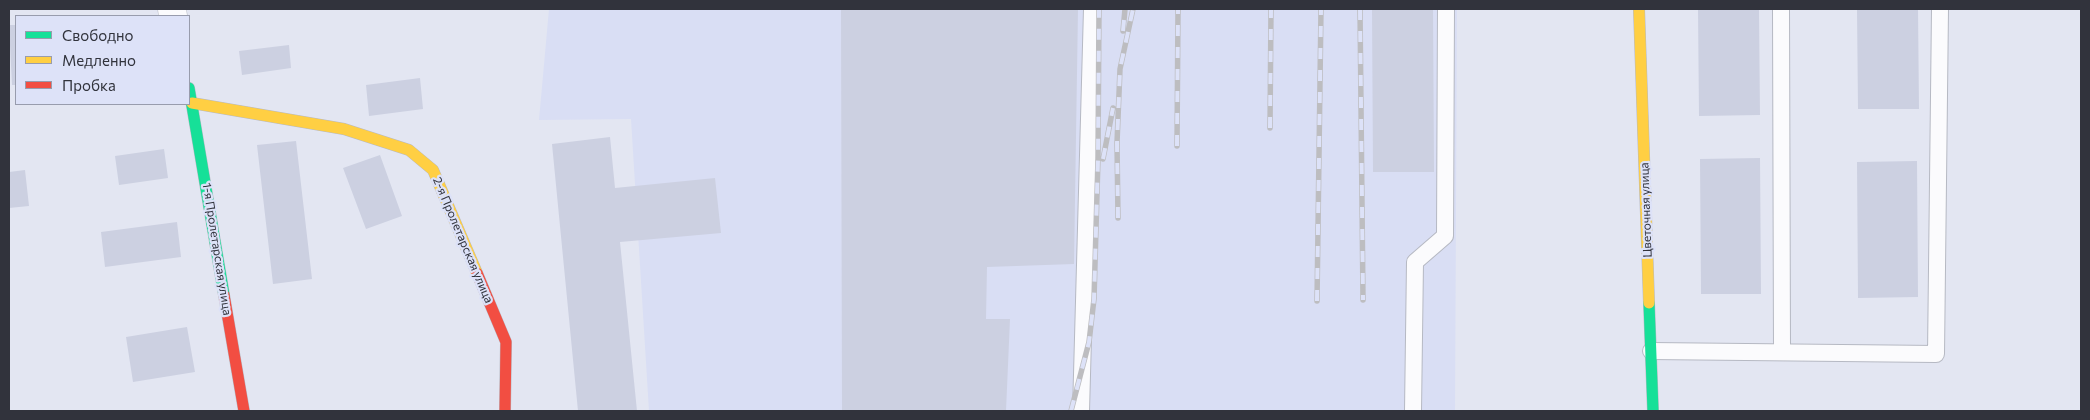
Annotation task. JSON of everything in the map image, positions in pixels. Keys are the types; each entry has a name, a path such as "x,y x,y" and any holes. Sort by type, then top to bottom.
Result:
{"street":[{"name":"Цветочная улица","path":"1639,9 1653,411"},
{"name":"1-я Пролетарская улица","path":"190,92 244,411"},
{"name":"2-я Пролетарская улица","path":"192,103 344,129 409,150 433,170 506,342 505,411"}],"lane":[{"path":"1081,411 1092,9"},
{"path":"1413,411 1415,262 1444,236 1446,9"},
{"path":"1781,9 1782,352"},
{"path":"1651,351 1936,354 1940,9"}],"shaded area":[{"path":"549,9 1457,9 1455,411 649,411 631,119 539,120"}],"building":[{"path":"841,9 1078,9 1074,264 987,267 986,319 1010,319 1006,411 842,411"},
{"path":"1372,9 1433,9 1434,172 1373,172"},
{"path":"1698,9 1759,9 1760,115 1699,116"},
{"path":"1857,9 1918,9 1919,109 1858,109"},
{"path":"9,25 15,25 15,85 12,85"},
{"path":"289,45 291,68 242,75 239,51"},
{"path":"420,78 423,109 369,116 366,85"},
{"path":"610,137 615,188 715,178 721,233 620,242 637,411 578,411 552,144"},
{"path":"296,141 312,279 273,284 257,145"},
{"path":"164,149 168,178 119,185 115,156"},
{"path":"380,155 402,216 366,229 343,168"},
{"path":"1760,158 1761,294 1701,294 1700,159"},
{"path":"1917,161 1918,297 1858,298 1857,162"},
{"path":"25,170 29,206 9,208 9,172"},
{"path":"177,222 181,257 105,267 101,232"},
{"path":"187,327 195,372 133,382 126,337"}],"railway":[{"path":"1071,411 1089,342 1094,299 1098,159 1099,9"},
{"path":"1123,31 1125,9"},
{"path":"1118,218 1117,143 1120,69 1133,9"},
{"path":"1177,146 1178,9"},
{"path":"1270,128 1271,9"},
{"path":"1317,301 1321,9"},
{"path":"1360,9 1363,300"},
{"path":"1103,159 1113,108"}],"traffic: fast":[{"path":"190,94 224,295"},
{"path":"1649,303 1653,411"}],"traffic: slow":[{"path":"1639,9 1649,303"},
{"path":"192,103 344,129 409,150 433,170 477,273"}],"traffic: jam":[{"path":"477,273 506,342 505,411"},
{"path":"224,295 244,411"}]}
